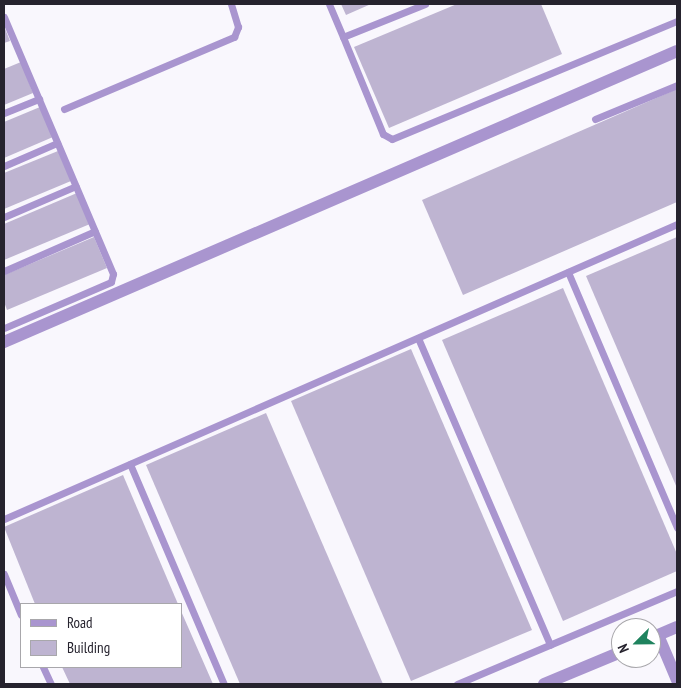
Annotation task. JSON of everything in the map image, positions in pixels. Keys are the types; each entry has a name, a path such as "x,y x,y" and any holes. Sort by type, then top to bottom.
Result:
{"street":[{"path":"4,342 677,51"},
{"path":"661,634 677,627"},
{"path":"661,650 677,680"},
{"path":"544,684 611,656"}],"lane":[{"path":"64,109 234,37 238,27 231,4"},
{"path":"330,4 383,134 392,139 677,21"},
{"path":"343,37 425,4"},
{"path":"4,17 113,274 111,282 5,326"},
{"path":"595,119 677,85"},
{"path":"4,113 38,98"},
{"path":"4,166 57,143"},
{"path":"4,217 76,186"},
{"path":"4,519 677,224"},
{"path":"4,271 95,231"},
{"path":"568,272 677,528"},
{"path":"418,338 550,645"},
{"path":"130,464 224,684"},
{"path":"4,574 20,613"},
{"path":"457,684 677,591"},
{"path":"44,668 51,684"}],"building":[{"path":"341,4 371,4 346,15"},
{"path":"457,4 541,4 562,54 389,128 354,47"},
{"path":"4,26 10,41 4,43"},
{"path":"21,62 33,93 4,105 4,69"},
{"path":"677,89 677,202 463,295 422,200"},
{"path":"40,107 53,137 4,158 4,122"},
{"path":"58,151 71,181 4,209 4,173"},
{"path":"77,193 90,224 4,260 4,224"},
{"path":"94,237 107,268 7,310 4,302 4,275"},
{"path":"677,237 677,488 586,276"},
{"path":"563,288 677,554 677,571 563,621 442,340"},
{"path":"411,349 532,630 411,681 291,401"},
{"path":"266,413 383,684 240,684 146,465"},
{"path":"123,475 178,603 35,603 4,527"},
{"path":"182,613 213,684 70,684 62,668 182,668"}]}
